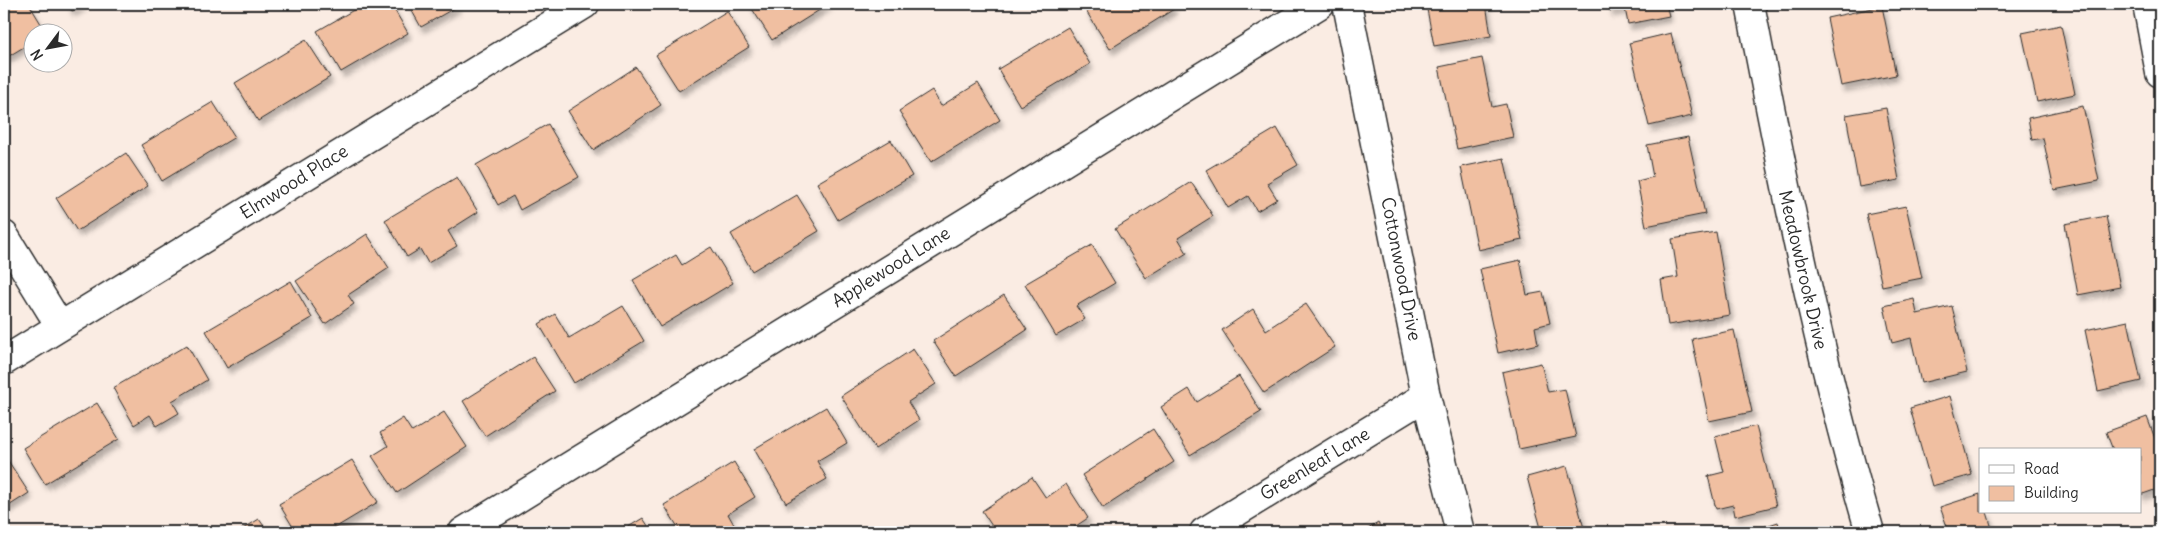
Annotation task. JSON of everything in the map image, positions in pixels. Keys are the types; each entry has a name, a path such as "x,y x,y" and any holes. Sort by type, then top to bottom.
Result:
{"street":[{"name":"Elmwood Place","path":"4,361 585,4"},
{"name":"Applewood Lane","path":"463,532 1320,4"},
{"name":"Cottonwood Drive","path":"1347,4 1426,396 1460,532"},
{"name":"Meadowbrook Drive","path":"1750,4 1810,305 1847,453 1870,532"},
{"path":"2147,4 2160,73"},
{"path":"4,234 60,326"},
{"name":"Greenleaf Lane","path":"1204,532 1426,396"}],"building":[{"path":"29,4 40,22 22,22 22,48 4,59 4,5"},
{"path":"67,4 84,4 72,11"},
{"path":"364,4 391,4 408,33 341,72 317,31"},
{"path":"408,4 457,4 458,6 421,27"},
{"path":"749,4 829,4 772,40"},
{"path":"1097,4 1171,4 1174,9 1110,49 1086,11"},
{"path":"1426,4 1486,4 1491,36 1434,46"},
{"path":"1609,4 1666,4 1669,16 1628,24 1625,8 1610,11"},
{"path":"1882,6 1896,75 1841,86 1827,18"},
{"path":"727,11 749,47 679,91 656,55"},
{"path":"2061,25 2075,94 2037,102 2022,33"},
{"path":"1068,27 1090,64 1020,106 998,69"},
{"path":"1671,33 1692,116 1649,126 1629,43"},
{"path":"306,40 330,77 258,121 235,83"},
{"path":"1482,58 1492,107 1506,104 1513,137 1457,149 1439,67"},
{"path":"636,67 661,105 593,150 568,111"},
{"path":"978,83 1000,120 931,162 899,111 932,90 941,106"},
{"path":"213,102 235,137 162,181 141,145"},
{"path":"2083,106 2099,181 2054,190 2043,138 2032,140 2028,118"},
{"path":"1886,108 1899,180 1859,187 1846,115"},
{"path":"548,124 579,177 520,210 513,196 498,205 476,165"},
{"path":"1277,128 1298,165 1267,183 1277,199 1257,211 1248,196 1228,208 1206,170"},
{"path":"1688,137 1705,214 1646,226 1637,181 1653,177 1647,145"},
{"path":"891,140 912,176 838,220 817,183"},
{"path":"126,153 148,186 77,231 56,198"},
{"path":"1504,158 1522,240 1478,250 1461,167"},
{"path":"457,177 478,212 448,231 457,246 428,263 420,249 407,257 385,220"},
{"path":"1191,182 1213,216 1178,238 1187,253 1146,278 1115,229"},
{"path":"797,195 819,231 752,271 731,234"},
{"path":"1906,206 1922,278 1882,286 1866,214"},
{"path":"2106,216 2120,287 2078,295 2065,224"},
{"path":"1716,232 1730,315 1668,325 1661,280 1678,277 1672,239"},
{"path":"367,234 389,268 348,295 354,304 325,324 296,281"},
{"path":"1092,245 1115,283 1076,306 1085,319 1056,336 1025,284"},
{"path":"711,247 733,283 660,327 633,280 676,255 682,265"},
{"path":"1520,260 1527,295 1543,292 1550,323 1535,327 1538,344 1498,353 1480,269"},
{"path":"291,281 312,318 227,368 206,331"},
{"path":"1004,295 1027,330 956,376 933,341"},
{"path":"1914,299 1917,314 1952,306 1967,372 1921,383 1911,338 1892,343 1884,306"},
{"path":"1306,304 1335,347 1264,393 1222,330 1253,309 1266,330"},
{"path":"623,306 644,341 574,383 539,324 555,314 569,338"},
{"path":"2128,321 2141,381 2098,391 2085,330"},
{"path":"1734,330 1752,412 1709,421 1692,339"},
{"path":"187,345 207,380 172,401 179,413 157,426 150,415 134,425 113,388"},
{"path":"913,349 936,384 908,402 919,420 875,449 841,396"},
{"path":"533,357 555,391 485,436 463,401"},
{"path":"1541,363 1548,392 1565,389 1576,437 1519,449 1502,372"},
{"path":"1239,376 1261,412 1190,455 1161,407 1189,389 1197,402"},
{"path":"1950,396 1972,475 1932,486 1910,408"},
{"path":"97,403 119,439 45,484 23,448"},
{"path":"826,407 847,443 817,461 827,479 786,503 754,449"},
{"path":"444,412 467,447 397,493 372,456 388,446 380,433 403,418 412,432"},
{"path":"2147,417 2160,452 2160,488 2142,494 2142,448 2112,448 2106,432"},
{"path":"1756,426 1776,506 1735,516 1733,505 1716,509 1708,476 1724,472 1715,436"},
{"path":"1153,429 1174,462 1103,508 1082,475"},
{"path":"4,457 29,493 4,509"},
{"path":"352,460 378,502 328,532 296,532 279,504"},
{"path":"734,462 755,497 728,514 737,530 733,532 708,532 706,529 701,532 681,532 664,505"},
{"path":"1567,466 1585,532 1542,532 1527,477"},
{"path":"1032,477 1046,498 1066,484 1088,518 1067,532 996,532 982,511"},
{"path":"1979,494 1979,514 1988,514 1993,532 1949,532 1940,507"},
{"path":"643,518 652,532 620,532"},
{"path":"259,519 268,532 238,532"},
{"path":"1778,522 1781,532 1748,532"},
{"path":"1378,523 1384,532 1363,532"}]}
